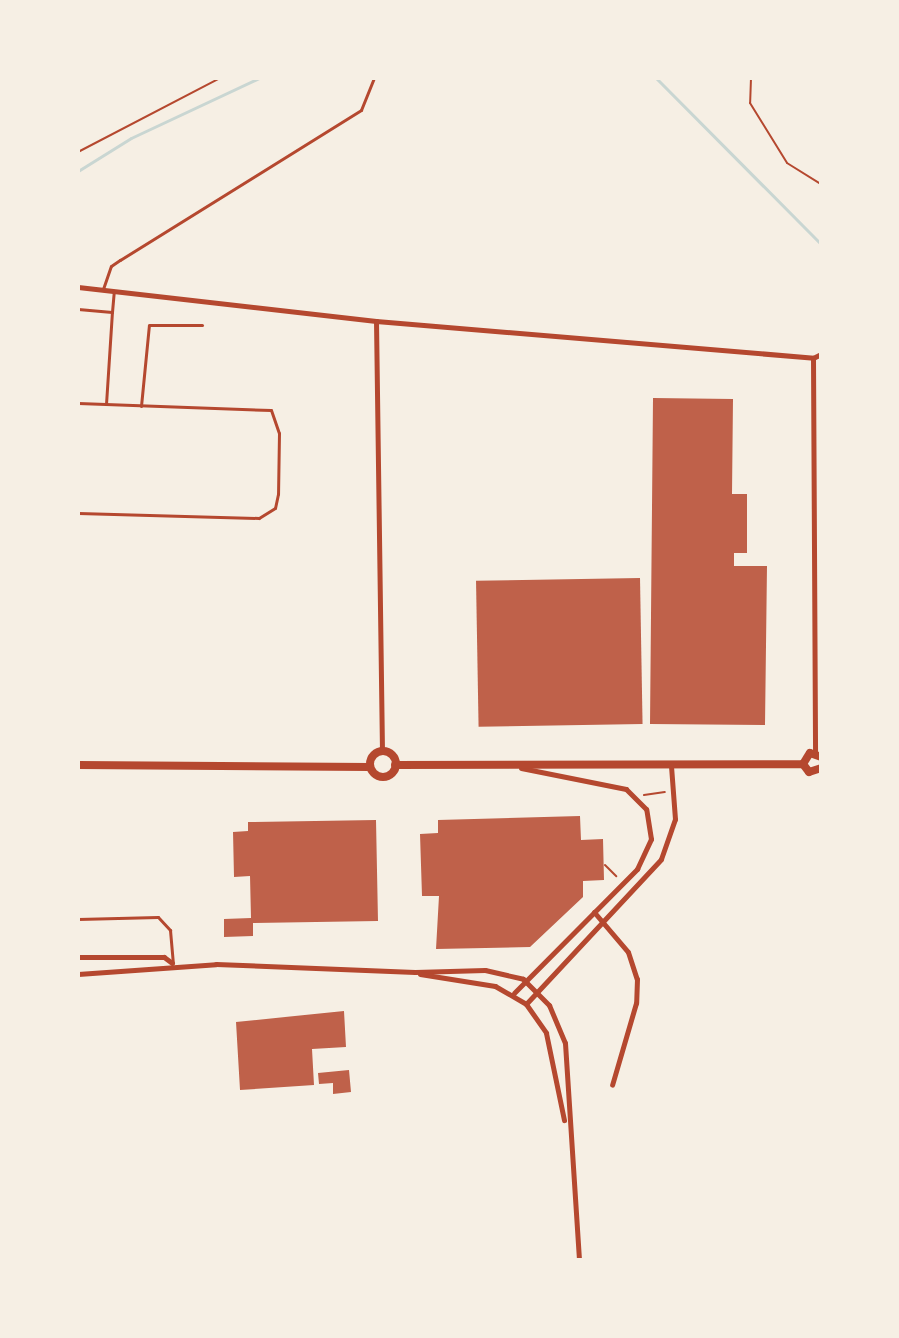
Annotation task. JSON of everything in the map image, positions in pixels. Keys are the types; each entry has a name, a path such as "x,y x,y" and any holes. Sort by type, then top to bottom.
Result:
{"main road":[{"path":"370,767 373,756 382,751 390,754 395,765"},
{"path":"803,764 807,755 818,755"},
{"path":"395,765 803,764"},
{"path":"803,764 809,772 821,768"},
{"path":"78,765 370,767 386,777 395,765"}],"street":[{"path":"78,287 376,321 813,358 821,354"},
{"path":"376,321 382,751"},
{"path":"813,358 818,755"},
{"path":"526,1004 666,850 675,819 671,766"},
{"path":"514,993 523,979 594,912 647,854 651,827 646,809 617,785 516,767"},
{"path":"594,912 628,952 637,979 636,1003 612,1085"},
{"path":"78,957 164,957 173,963"},
{"path":"78,974 173,963 415,972 485,970 523,979 537,990 555,1015 565,1043 567,1137 579,1260"},
{"path":"415,972 514,993 526,1004 546,1033 567,1137"}],"lane":[{"path":"103,289 111,266 361,110 374,78"},
{"path":"106,404 114,291"},
{"path":"78,309 112,312"},
{"path":"141,406 149,325 202,325"},
{"path":"78,403 271,410 279,433 275,508 244,520 78,513"},
{"path":"78,919 158,917 170,930 173,963"}],"path":[{"path":"78,152 220,78"},
{"path":"751,78 750,103 787,163 821,184"},
{"path":"643,795 665,792"},
{"path":"605,865 617,877"}],"building":[{"path":"653,398 733,399 732,494 747,494 747,553 734,553 734,566 767,566 765,725 650,724"},
{"path":"640,578 643,724 479,727 476,581"},
{"path":"580,816 581,840 603,839 604,880 583,881 583,897 530,947 436,949 439,896 422,896 420,834 438,833 438,820"},
{"path":"376,820 378,921 253,923 253,936 224,937 224,919 251,918 250,876 234,877 233,832 248,831 248,822"},
{"path":"344,1011 346,1047 312,1049 314,1085 240,1090 236,1022"},
{"path":"349,1070 351,1092 333,1094 333,1083 319,1084 318,1073"}],"waterway":[{"path":"78,171 131,138 259,78"},
{"path":"656,78 821,244"}]}
